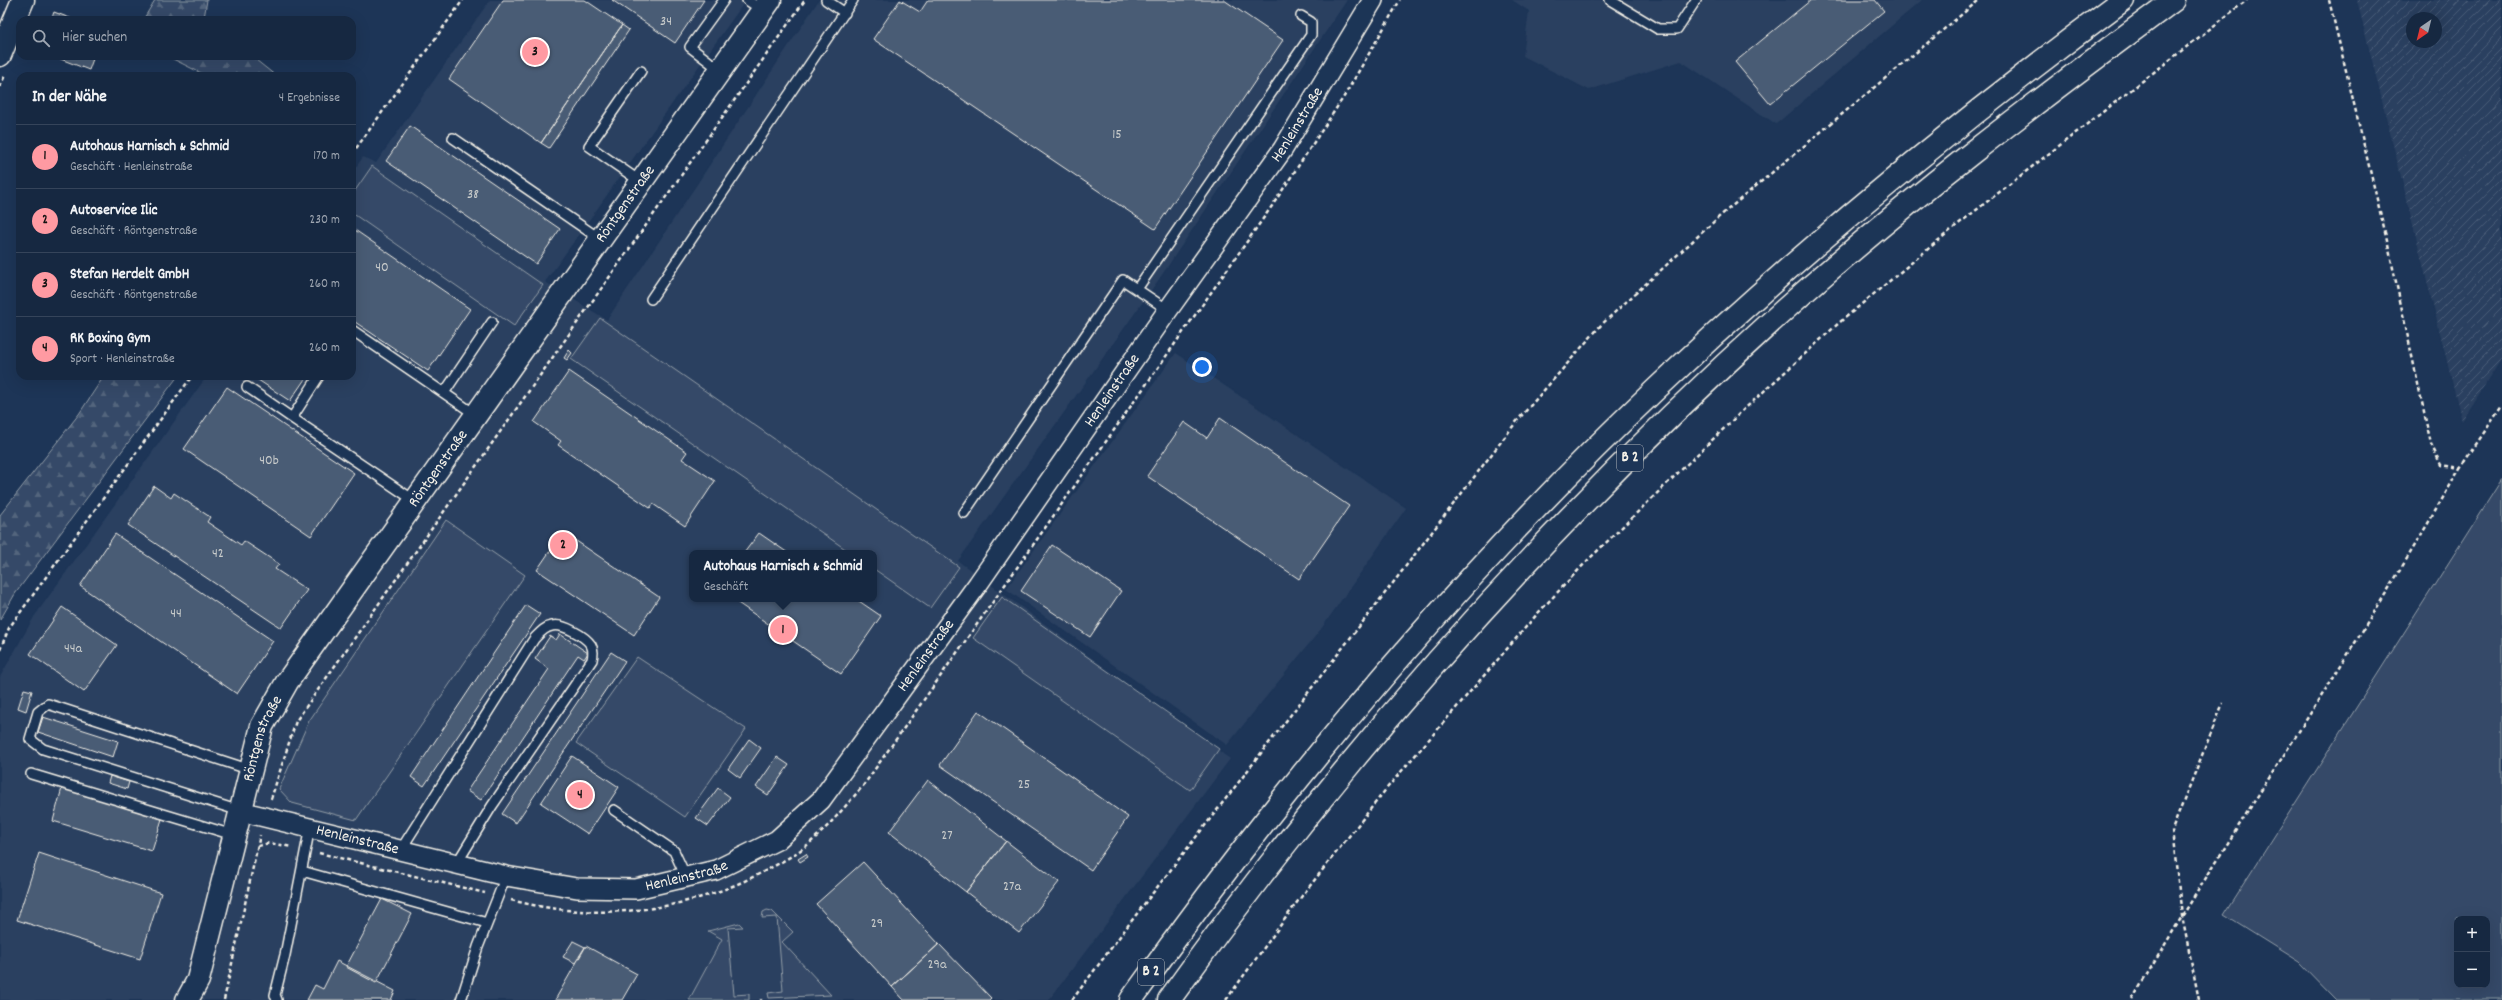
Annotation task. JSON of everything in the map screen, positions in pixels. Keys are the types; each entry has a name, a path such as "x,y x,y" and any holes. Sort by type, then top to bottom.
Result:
{"main road":[{"path":"16,16 23,0"},
{"name":"B 2","path":"1130,1000 1262,825 1339,730 1460,591 1591,453 1763,290 1864,202 1967,117 2123,0"},
{"name":"B 2","path":"1169,1000 1291,836 1368,742 1477,618 1568,521 1673,415 1782,312 1884,224 2082,68 2174,0"},
{"name":"Röntgenstraße","path":"187,1000 198,990 234,835 262,726 287,682 720,70 760,3"},
{"path":"0,55 16,17"}],"street":[{"name":"Henleinstraße","path":"240,811 506,876 585,888 636,889 716,870 777,840 821,800 978,584 1168,310 1283,149 1373,0"}],"lane":[{"path":"720,70 690,47 724,0"},
{"path":"826,0 845,12"},
{"path":"651,299 853,0"},
{"path":"1610,0 1658,30 1677,29 1696,0"},
{"path":"1137,289 1311,35 1311,22 1301,16"},
{"path":"641,182 589,146 642,71"},
{"path":"453,138 600,239"},
{"path":"964,513 1123,280 1168,310"},
{"path":"444,393 492,322"},
{"path":"356,333 476,415"},
{"path":"292,418 316,380"},
{"path":"247,387 415,501"},
{"path":"400,851 534,639 546,628 553,625 563,626 591,645 593,653 592,660 492,806 456,863"},
{"path":"240,811 43,749 30,739 38,712 48,704 251,770"},
{"path":"30,774 234,835"},
{"path":"614,810 674,851 686,877"},
{"path":"277,1000 275,995 310,827"},
{"path":"302,871 487,924"},
{"path":"461,1000 497,896 506,876"}],"path":[{"path":"356,148 463,0"},
{"path":"224,1000 265,817 296,721 805,0"},
{"path":"258,846 269,843 306,850 536,906 611,913 673,906 727,890 783,862 813,840 863,786 1272,206 1345,95 1400,0"},
{"path":"1072,1000 1144,903 1396,580 1517,421 1602,324 1720,216 1979,0"},
{"path":"1226,1000 1298,901 1387,788 1538,613 1598,550 1740,412 1840,322 1957,225 2247,0"},
{"path":"2329,0 2388,245 2431,444 2441,466 2460,468"},
{"path":"0,650 9,628 189,380"},
{"path":"2132,1000 2182,916 2324,694 2460,468 2502,406"},
{"path":"2199,1000 2182,916 2172,830 2223,703"}],"shaded area":[{"path":"490,0 746,0 545,282 607,320 819,0 1347,0 1157,282 958,561 1230,759 1049,1000 0,1000 0,677 34,617 204,380 356,380 356,167 363,157 376,163"},
{"path":"1512,0 1922,0 1776,124 1681,61 1589,90 1523,56 1529,11"},
{"path":"2357,0 2502,0 2502,358 2462,421"},
{"path":"1176,353 1406,508 1321,629 1227,745 1006,589"}],"green space":[{"path":"155,0 207,0 204,16 145,16"},
{"path":"175,60 256,60 271,72 199,72"},
{"path":"372,166 543,285 514,326 356,216 356,189"},
{"path":"600,318 959,567 930,608 877,571 877,550 847,550 571,359"},
{"path":"101,380 175,380 15,594 0,620 0,515 79,414"},
{"path":"2502,479 2502,1000 2336,1000 2299,962 2224,915"},
{"path":"446,520 525,575 356,820 292,803 279,789 309,721"},
{"path":"1002,597 1219,749 1190,790 973,638"},
{"path":"637,657 746,729 685,817 576,743"},
{"path":"767,910 772,911 793,932 782,942 831,995 769,998 768,993 783,991 777,917 762,918 763,912"},
{"path":"739,923 743,927 728,928 734,995 749,994 749,1000 689,1000 722,939 708,931"}],"building":[{"path":"503,0 585,0 622,25 541,143 449,79"},
{"path":"612,0 704,0 675,43"},
{"path":"900,0 920,12 928,0 1224,0 1283,40 1155,229 873,39"},
{"path":"1811,0 1875,0 1884,11 1770,104 1735,62"},
{"path":"54,12 64,16 52,16"},
{"path":"622,25 629,30 549,148 541,143"},
{"path":"63,60 93,60 89,70"},
{"path":"410,126 560,229 536,264 386,161"},
{"path":"356,231 470,309 428,371 356,323"},
{"path":"569,350 572,353 567,360 564,358"},
{"path":"569,371 687,452 682,459 715,481 685,526 653,504 650,508 558,445 561,441 534,422"},
{"path":"258,380 304,380 290,401"},
{"path":"227,387 354,473 311,536 184,449"},
{"path":"1220,418 1349,506 1299,579 1147,476 1184,422 1207,438"},
{"path":"154,486 171,498 174,493 210,517 207,522 241,545 244,541 279,564 275,569 307,590 281,628 128,525"},
{"path":"563,532 659,597 634,635 537,570"},
{"path":"759,533 784,550 746,550"},
{"path":"115,534 273,641 237,694 80,586"},
{"path":"1052,545 1121,591 1090,637 1021,591"},
{"path":"736,602 860,602 881,616 841,674"},
{"path":"526,605 540,614 424,786 411,777"},
{"path":"62,607 117,645 84,692 30,654"},
{"path":"560,634 588,653 584,659 578,655 481,800 467,791 549,669 535,659 550,636 556,640"},
{"path":"611,652 625,661 516,823 502,814"},
{"path":"24,689 32,691 26,711 18,708"},
{"path":"978,711 1128,817 1091,870 940,765"},
{"path":"43,717 118,741 113,757 38,732"},
{"path":"749,739 761,748 740,778 728,769"},
{"path":"572,756 619,787 588,834 541,803"},
{"path":"777,757 789,765 768,795 756,787"},
{"path":"110,776 129,782 127,789 108,783"},
{"path":"928,780 1006,841 966,892 889,832"},
{"path":"62,788 162,819 152,851 53,821"},
{"path":"718,788 730,797 708,826 696,818"},
{"path":"1006,841 1059,882 1019,933 966,892"},
{"path":"39,853 161,893 140,959 17,920"},
{"path":"806,854 808,857 800,862 798,859"},
{"path":"863,862 939,944 892,987 816,904"},
{"path":"382,899 412,914 376,983 346,967"},
{"path":"573,941 585,947 575,963 563,957"},
{"path":"939,944 991,998 989,1000 904,1000 892,987"},
{"path":"586,946 637,974 622,1000 555,1000"},
{"path":"337,961 395,991 391,1000 307,1000 315,985 323,989"}],"place":[{"name":"Stefan Herdelt GmbH","path":"535,52"},
{"name":"Autoservice Ilic","path":"563,545"},
{"name":"Autohaus Harnisch & Schmid","path":"783,630"},
{"name":"RK Boxing Gym","path":"580,795"}]}
